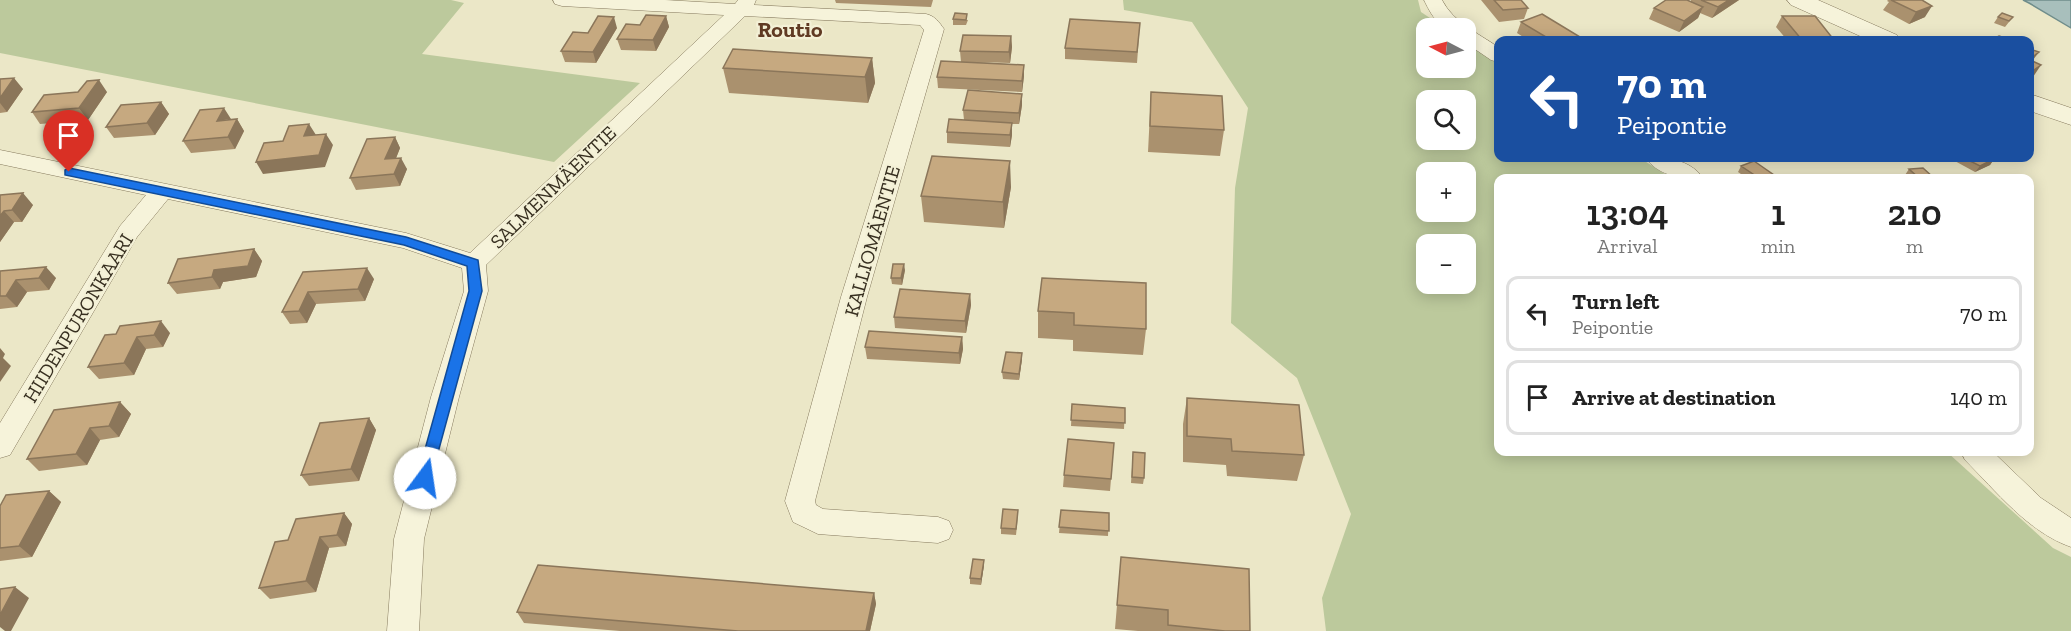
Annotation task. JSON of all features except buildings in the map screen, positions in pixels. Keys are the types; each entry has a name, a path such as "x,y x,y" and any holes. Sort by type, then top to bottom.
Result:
{"street":[{"path":"562,0 744,5"},
{"path":"1433,0 1440,14 1445,18"},
{"path":"1799,0 1879,36"},
{"name":"SALMENMÄENTIE","path":"403,631 409,538 476,291 474,263 572,172 672,71 744,5"},
{"name":"KALLIOMÄENTIE","path":"744,5 926,20 934,29 854,297 800,501 804,513 819,521 938,530"},
{"path":"1476,41 1494,53"},
{"path":"2034,103 2071,117"},
{"path":"0,158 406,241 474,263"},
{"path":"1664,162 1685,174"},
{"name":"HIIDENPURONKAARI","path":"0,447 128,232 161,192"},
{"path":"1979,456 2031,507 2071,534"}],"green space":[{"path":"0,0 451,0 464,3 422,54 640,83 554,162 0,53"},
{"path":"1123,0 1418,0 1421,12 1430,18 1416,18 1416,78 1476,78 1476,49 1494,61 1494,162 1646,162 1665,174 1494,174 1494,456 1951,456 2053,548 2071,557 2071,631 1326,631 1322,598 1351,514 1297,378 1231,323 1235,188 1248,108 1192,22 1124,10"}],"water":[{"path":"2023,0 2071,0 2071,28 2029,3"}],"district":[{"name":"Routio","path":"790,29"}],"route":[{"path":"69,172 406,241 474,263 476,291 425,478"}]}
